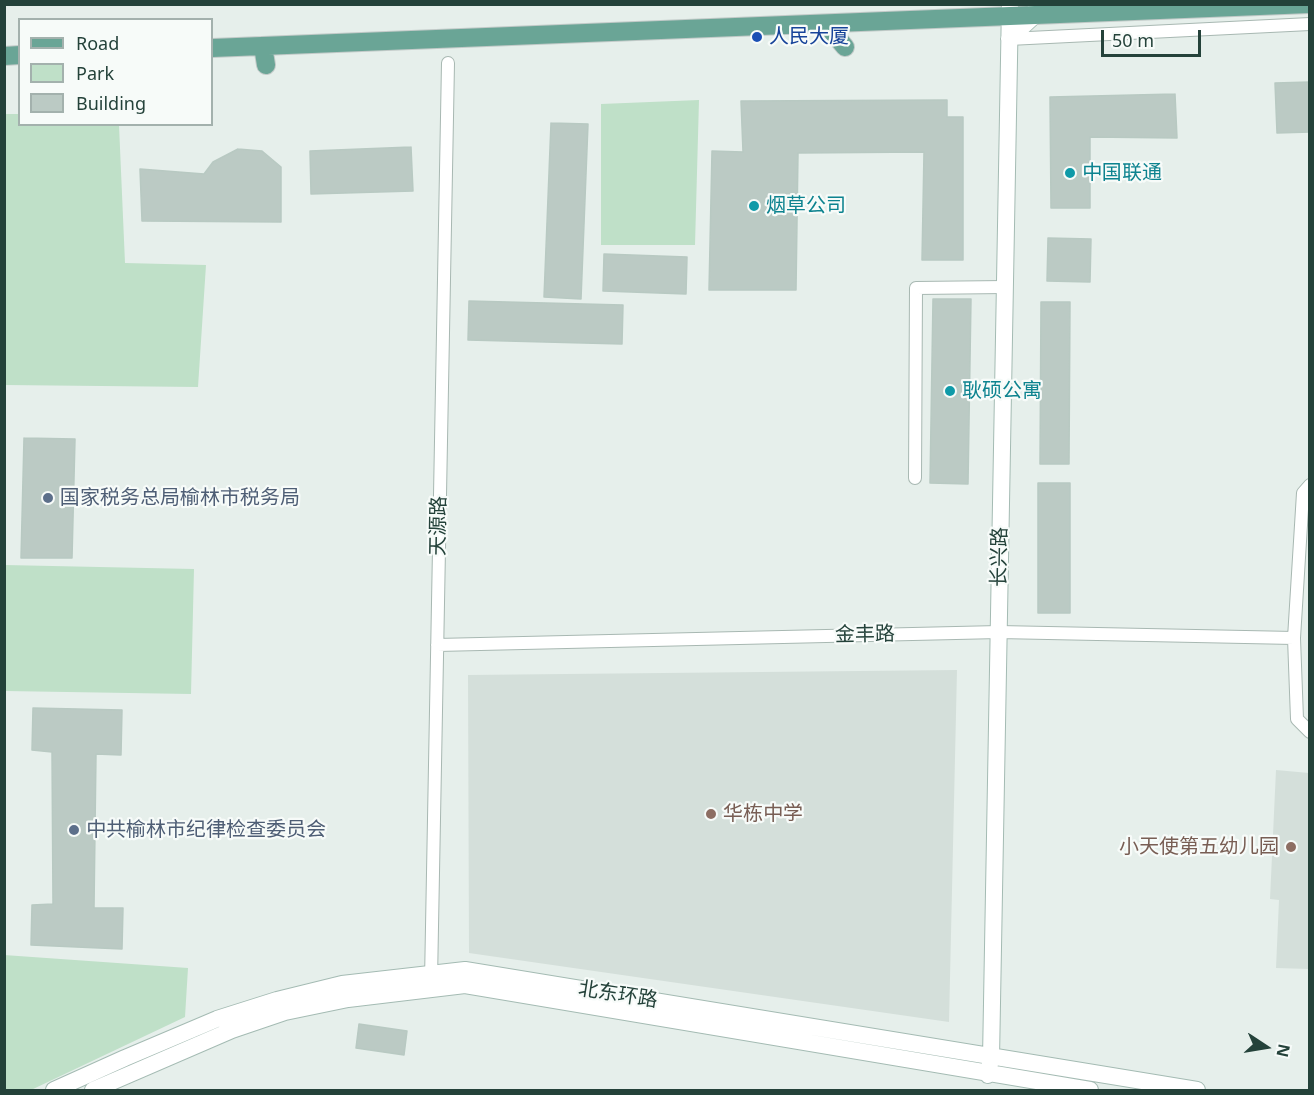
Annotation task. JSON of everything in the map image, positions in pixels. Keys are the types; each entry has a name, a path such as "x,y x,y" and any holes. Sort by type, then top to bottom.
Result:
{"main road":[{"path":"213,48 826,24 1009,10 1309,4"},
{"name":"长兴路","path":"990,1066 1009,10"},
{"path":"1009,39 1036,10"},
{"path":"826,24 845,47"},
{"path":"264,46 266,65"},
{"name":"北东环路","path":"93,1090 232,1030 285,1012 431,981 465,970 990,1066 1090,1090"},
{"name":"北东环路","path":"54,1090 207,1023 277,1000 342,984 431,981"},
{"name":"北东环路","path":"990,1066 1197,1090"}],"street":[{"path":"1009,39 1310,24"},
{"name":"天源路","path":"431,981 448,63"},
{"path":"915,478 916,288 923,294 1005,287"},
{"path":"1310,485 1303,494 1294,638 1297,719 1310,732"},
{"name":"金丰路","path":"437,645 999,632 1294,638"}],"shaded area":[{"name":"华栋中学","path":"957,670 949,1022 469,953 468,675"},
{"name":"小天使第五幼儿园","path":"1276,770 1309,773 1309,969 1276,968 1279,900 1270,899"}],"green space":[{"path":"699,100 695,245 601,245 601,104"},
{"path":"5,114 18,114 18,126 119,126 125,263 206,265 198,387 5,385"},
{"path":"5,565 194,569 191,694 5,691"},
{"path":"4,955 188,968 185,1017 31,1090 5,1090"}],"building":[{"path":"1310,82 1310,132 1277,133 1275,83"},
{"name":"中国联通","path":"1175,94 1177,138 1090,137 1090,208 1051,208 1050,97"},
{"name":"烟草公司","path":"947,100 947,117 963,117 963,260 922,260 924,152 798,153 796,290 709,290 712,151 743,152 741,101"},
{"path":"551,123 588,124 581,299 544,297"},
{"path":"411,147 413,191 311,194 310,151"},
{"path":"238,149 262,151 281,167 281,222 142,221 140,169 204,174 213,162"},
{"path":"1048,238 1091,239 1090,282 1047,281"},
{"path":"604,254 687,257 686,294 603,291"},
{"name":"耿硕公寓","path":"933,299 971,299 968,484 930,483"},
{"path":"469,301 623,305 622,344 468,340"},
{"path":"1041,302 1070,302 1069,464 1040,464"},
{"name":"国家税务总局榆林市税务局","path":"24,438 75,439 72,558 21,558"},
{"path":"1038,483 1070,483 1070,613 1038,613"},
{"name":"中共榆林市纪律检查委员会","path":"33,708 122,710 121,755 96,754 94,908 123,908 122,949 31,945 32,905 53,904 52,752 32,750"},
{"path":"359,1024 407,1031 404,1055 356,1048"}],"place":[{"name":"人民大厦","path":"757,37"},
{"name":"中国联通","path":"1070,173"},
{"name":"烟草公司","path":"754,206"},
{"name":"耿硕公寓","path":"950,391"},
{"name":"国家税务总局榆林市税务局","path":"48,498"},
{"name":"华栋中学","path":"711,814"},
{"name":"中共榆林市纪律检查委员会","path":"74,830"},
{"name":"小天使第五幼儿园","path":"1291,847"}]}
